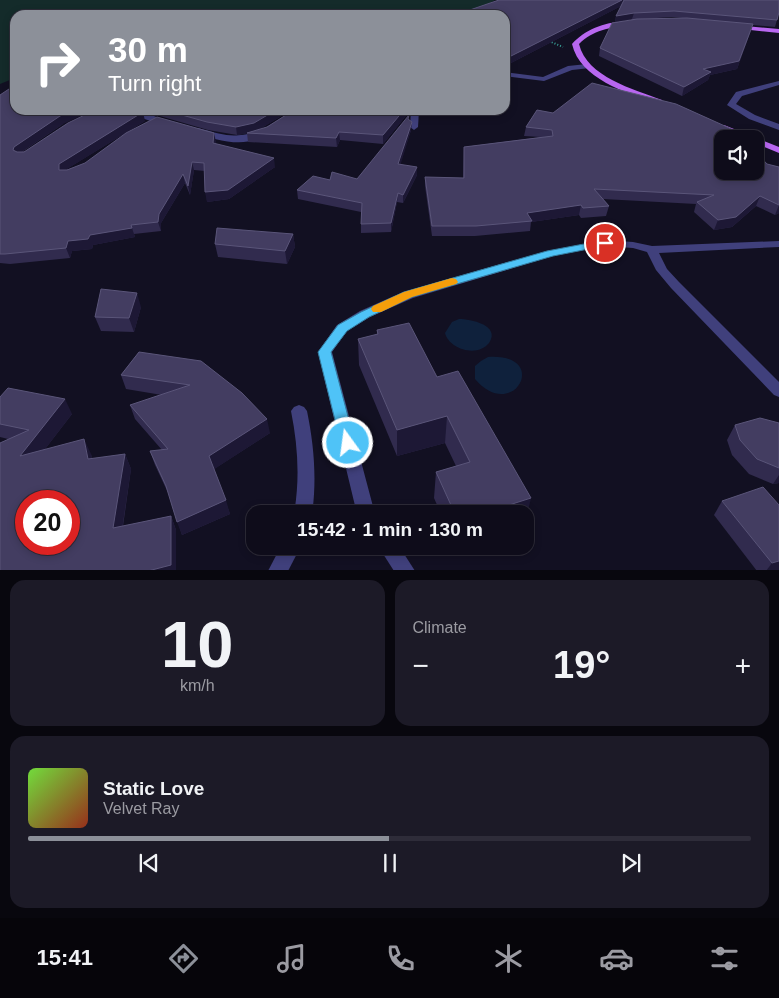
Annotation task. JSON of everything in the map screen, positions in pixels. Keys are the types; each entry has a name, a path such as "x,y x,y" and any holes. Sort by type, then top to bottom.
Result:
{"main road":[{"path":"633,23 614,25 581,36 575,44 576,51 587,66 612,82 663,103"},
{"path":"722,25 779,31"},
{"path":"718,126 728,130"},
{"path":"764,144 779,150"}],"street":[{"path":"510,75 544,79 571,68 587,66"},
{"path":"779,83 739,94 731,105 752,118 779,128"},
{"path":"139,115 183,128 236,140 248,139 262,134 268,129"},
{"path":"414,127 415,115"},
{"path":"145,128 157,120"},
{"path":"364,505 325,352 342,328 365,314 408,294 551,253 605,243 633,245 652,250 779,244"},
{"path":"652,250 662,270 779,391"},
{"path":"299,411 307,451 307,496 305,505"},
{"path":"277,570 286,555"},
{"path":"394,555 406,570"}],"path":[{"path":"550,35 548,40 576,51"}],"green space":[{"path":"0,0 495,0 477,10 10,10 10,80 0,84"}],"water":[{"path":"459,319 470,320 488,327 492,337 489,343 484,348 471,351 464,350 452,343 445,333 452,322"},
{"path":"488,357 507,359 518,365 522,374 520,383 513,391 502,394 489,391 475,379 475,366"}],"building":[{"path":"499,0 622,0 511,56 510,10 470,10"},
{"path":"624,0 779,0 779,12 777,20 674,11 616,16"},
{"path":"687,18 753,24 739,61 703,69 711,72 684,87 600,48 612,23 637,19"},
{"path":"592,83 676,104 734,130 714,130 714,180 764,180 764,161 767,164 779,167 779,205 760,196 736,217 718,220 697,202 714,195 594,189 609,206 583,208 581,205 527,213 532,221 476,226 432,226 425,177 464,178 464,147 553,136 552,130 526,127 537,110 553,113"},
{"path":"10,88 10,115 62,115 14,147 13,150 17,152 24,152 68,123 85,115 138,115 59,164 59,170 67,170 85,163 126,133 157,117 214,133 213,143 274,158 228,190 205,192 204,163 192,162 188,186 183,174 159,214 158,222 131,225 132,228 90,235 88,239 68,241 66,248 0,254 0,95"},
{"path":"182,115 268,115 254,123 236,127"},
{"path":"286,115 400,115 383,135 339,132 336,138 247,133 267,127"},
{"path":"409,115 408,119 412,122 398,164 417,167 403,195 398,193 391,223 361,224 362,203 297,190 313,176 330,180 332,172 357,179"},
{"path":"217,228 293,234 285,251 215,244"},
{"path":"101,289 137,293 129,318 95,317"},
{"path":"409,323 437,377 458,371 531,498 509,505 451,505 436,472 470,462 447,416 397,430 358,339 378,334 377,330"},
{"path":"139,352 201,361 242,393 267,419 209,456 226,500 177,522 166,486 150,451 168,449 130,405 190,385 121,375"},
{"path":"8,388 65,399 20,456 84,439 88,459 125,454 113,528 171,516 171,565 152,570 0,570 0,443 29,430 0,424 0,397"},
{"path":"760,418 779,423 779,468 757,459 740,440 735,425"},
{"path":"763,487 779,505 779,561 772,563 722,501"}],"slow traffic":[{"path":"377,309 408,294 452,282"}],"route":[{"path":"348,443 325,352 342,328 365,314 408,294 551,253 605,243"}]}
